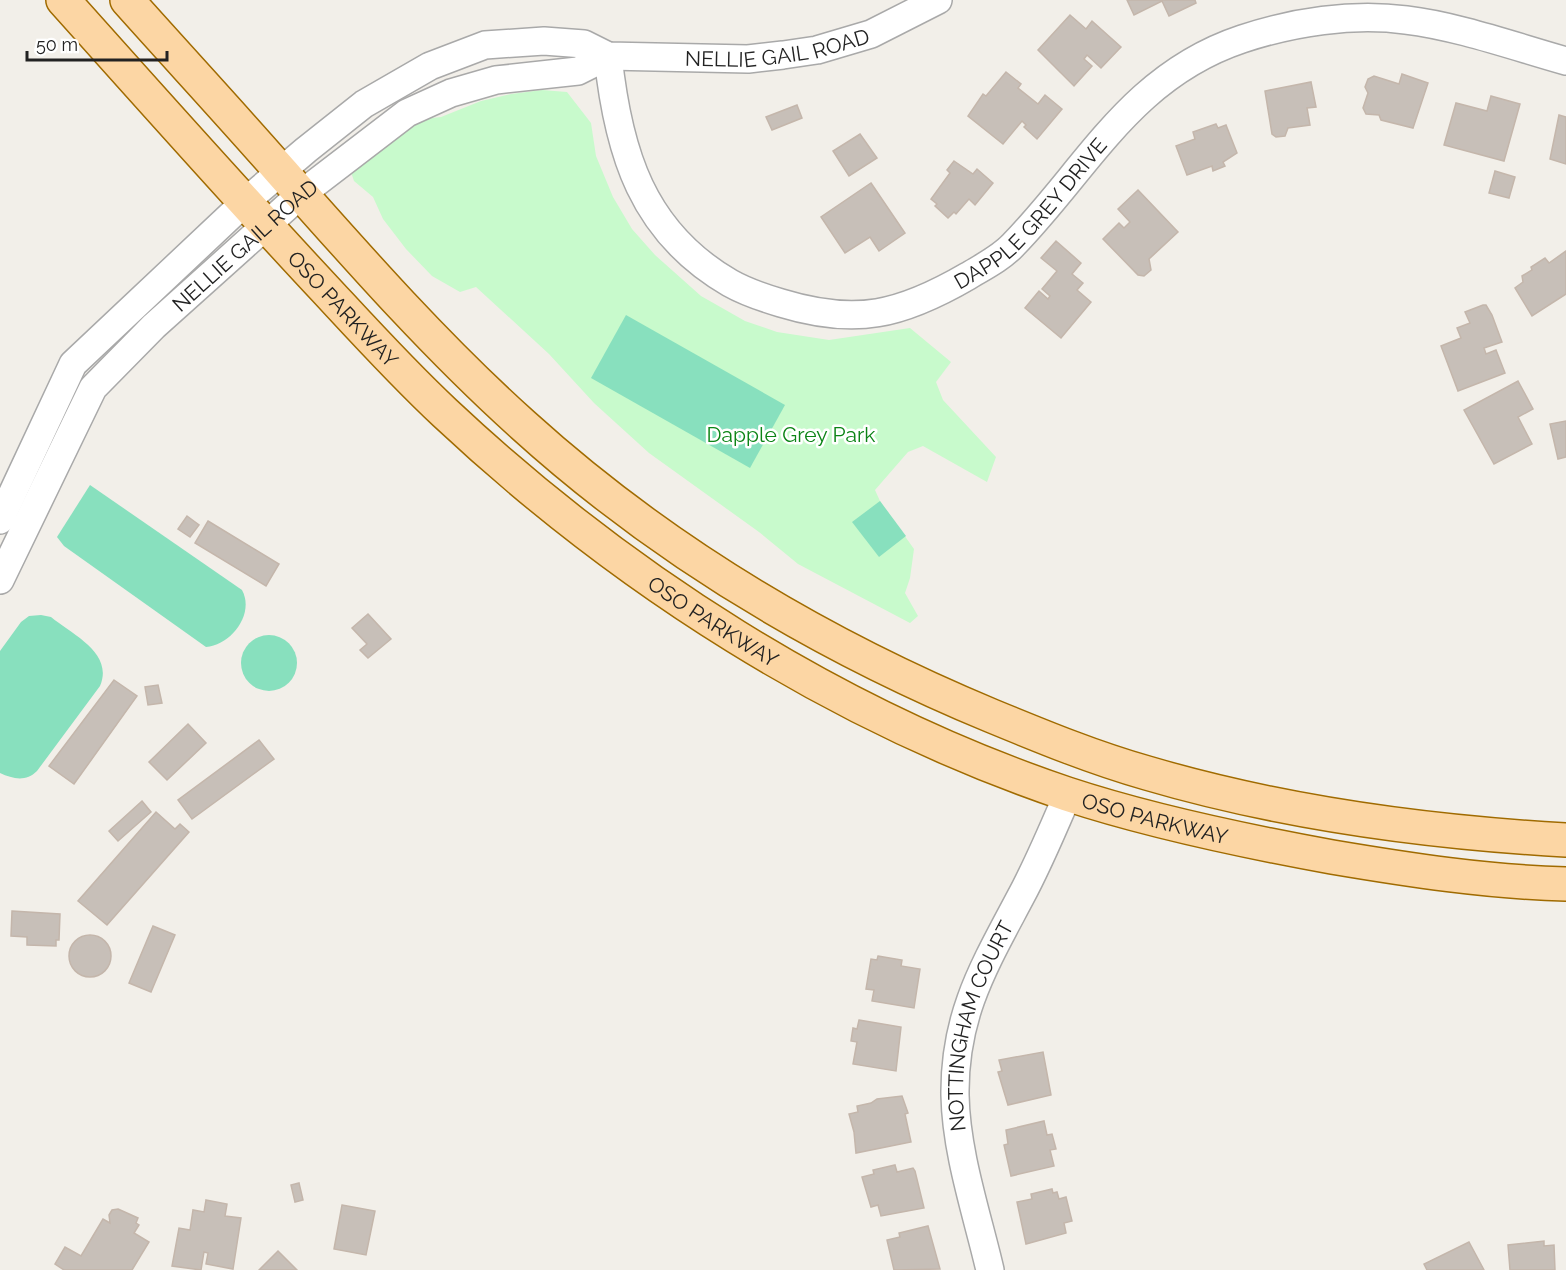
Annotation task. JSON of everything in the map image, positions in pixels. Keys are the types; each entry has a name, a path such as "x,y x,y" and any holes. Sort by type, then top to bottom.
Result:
{"main road":[{"name":"OSO PARKWAY","path":"63,0 255,214 445,413 564,516 625,562 700,613 857,705 935,741 1068,794 1200,829 1313,853 1460,876 1566,884"},
{"name":"OSO PARKWAY","path":"126,0 426,331 522,424 600,491 676,547 833,644 923,688 1063,746 1156,776 1300,810 1430,829 1566,840"}],"street":[{"name":"NELLIE GAIL ROAD","path":"0,520 74,364 290,183 364,104 430,66 485,45 544,40 584,44 608,56 748,59 806,51 871,34 938,0"},
{"name":"DAPPLE GREY DRIVE","path":"608,56 615,113 633,176 649,205 674,238 707,269 742,290 819,315 862,315 902,308 941,291 1011,248 1110,129 1144,96 1193,63 1240,40 1292,25 1350,18 1406,20 1566,61"},
{"name":"NELLIE GAIL ROAD","path":"290,183 406,113 451,93 496,80 578,71 608,56"},
{"name":"NELLIE GAIL ROAD","path":"0,580 93,388 154,326 255,214"},
{"name":"NOTTINGHAM COURT","path":"990,1270 964,1160 955,1097 960,1028 982,967 1021,896 1068,794"}],"green space":[{"name":"Dapple Grey Park","path":"542,90 567,92 591,123 596,156 613,197 632,229 655,255 701,296 745,321 777,332 829,340 910,328 951,362 936,382 943,400 996,457 987,482 923,446 908,452 875,490 880,501 914,549 910,578 905,593 918,616 910,623 798,564 759,532 649,453 594,403 549,354 476,287 460,292 432,276 406,249 383,219 373,197 354,181 350,169 378,143 423,119 441,117 481,101"},
{"path":"626,315 785,405 750,468 591,378"},
{"path":"90,485 242,590 245,599 243,618 232,634 224,641 206,647 64,546 57,537"},
{"path":"880,501 906,536 879,557 852,522"},
{"path":"29,616 51,617 89,646 101,664 103,674 100,686 37,771 28,777 15,778 0,773 0,651 21,622"},
{"path":"269,635 280,637 289,643 295,652 297,663 295,674 289,683 280,689 269,691 258,689 249,683 243,674 241,663 243,652 249,643 258,637"}],"building":[{"path":"1127,0 1195,0 1196,3 1169,16 1162,1 1134,15"},
{"path":"1070,15 1086,29 1092,21 1121,47 1101,68 1087,55 1084,59 1092,66 1074,86 1038,50"},
{"path":"1006,72 1021,84 1018,88 1038,104 1045,95 1062,109 1037,139 1024,127 1026,125 1022,121 1003,144 968,116 983,94 986,96"},
{"path":"1402,74 1428,83 1413,128 1381,120 1379,115 1366,114 1363,108 1368,93 1365,87 1368,79 1374,76 1399,84"},
{"path":"1311,82 1316,107 1307,108 1310,125 1288,128 1285,136 1276,137 1272,134 1265,91"},
{"path":"1491,96 1520,104 1504,161 1444,145 1456,103 1487,111"},
{"path":"797,105 802,118 772,130 766,117"},
{"path":"1559,115 1566,117 1566,164 1550,159"},
{"path":"1216,124 1218,128 1226,125 1237,153 1223,162 1225,166 1213,171 1212,166 1187,175 1176,146 1195,139 1193,132"},
{"path":"860,134 877,158 849,176 833,151"},
{"path":"954,161 973,174 977,169 993,183 975,205 969,199 956,214 954,212 948,218 931,199 950,173 947,170"},
{"path":"1495,171 1515,177 1509,198 1489,193"},
{"path":"871,183 905,233 879,251 870,237 845,253 821,217"},
{"path":"1138,190 1178,232 1149,259 1151,270 1144,276 1138,275 1103,239 1119,223 1124,228 1130,222 1118,209"},
{"path":"1056,241 1081,263 1072,274 1083,283 1077,290 1091,302 1061,338 1025,308 1039,291 1048,299 1050,296 1042,289 1057,271 1041,258"},
{"path":"1566,251 1566,294 1532,316 1515,288 1523,282 1522,276 1532,270 1531,267 1545,258 1549,263"},
{"path":"1486,305 1492,315 1502,342 1484,348 1486,354 1496,350 1505,373 1458,391 1441,346 1461,338 1457,328 1470,323 1465,312"},
{"path":"1518,381 1533,409 1518,417 1532,444 1494,464 1464,410"},
{"path":"1566,421 1566,457 1558,459 1550,424"},
{"path":"187,516 199,525 190,537 178,529"},
{"path":"208,521 279,564 266,586 195,543"},
{"path":"368,614 391,639 368,658 360,650 367,644 352,628"},
{"path":"114,680 137,696 74,784 49,766"},
{"path":"158,685 162,703 148,705 145,687"},
{"path":"188,724 206,743 167,780 149,762"},
{"path":"259,740 274,759 192,819 178,800"},
{"path":"142,801 151,812 118,841 109,831"},
{"path":"156,812 175,829 180,824 189,832 107,925 78,901"},
{"path":"12,911 60,914 59,940 56,940 56,946 27,945 27,937 11,936"},
{"path":"153,926 175,935 151,992 129,983"},
{"path":"90,935 98,936 105,941 110,948 110,964 105,971 98,976 90,977 82,976 75,971 70,964 69,956 70,948 75,941 82,936"},
{"path":"878,956 902,960 901,966 920,969 914,1008 872,1001 874,990 866,989 871,959 877,960"},
{"path":"859,1020 901,1027 896,1071 853,1064 857,1042 851,1041 853,1028 857,1029"},
{"path":"1043,1052 1051,1095 1008,1105 998,1072 1002,1071 999,1060"},
{"path":"902,1096 908,1113 905,1114 911,1142 856,1153 849,1114 858,1112 857,1106 877,1099"},
{"path":"1044,1121 1047,1135 1052,1134 1056,1149 1050,1150 1054,1166 1011,1176 1004,1145 1008,1144 1006,1130"},
{"path":"895,1165 897,1172 913,1168 924,1208 881,1216 878,1205 871,1207 862,1177 874,1174 873,1170"},
{"path":"299,1183 303,1200 295,1202 291,1185"},
{"path":"1052,1189 1053,1193 1057,1192 1059,1199 1066,1197 1072,1221 1064,1223 1066,1233 1026,1244 1017,1202 1032,1199 1031,1194"},
{"path":"206,1200 227,1204 225,1216 241,1218 233,1269 206,1264 208,1253 204,1252 201,1270 172,1266 179,1228 190,1230 193,1210 204,1212"},
{"path":"342,1205 375,1211 366,1255 334,1249"},
{"path":"118,1209 138,1218 136,1223 139,1225 134,1233 149,1242 132,1270 64,1270 55,1264 65,1247 81,1256 103,1219 110,1223 109,1215 112,1210"},
{"path":"928,1226 940,1269 894,1270 887,1240 900,1237 899,1233"},
{"path":"1544,1241 1544,1246 1554,1245 1555,1270 1510,1270 1508,1245"},
{"path":"1469,1242 1484,1270 1427,1270 1424,1264"},
{"path":"278,1251 297,1270 259,1270"}]}
